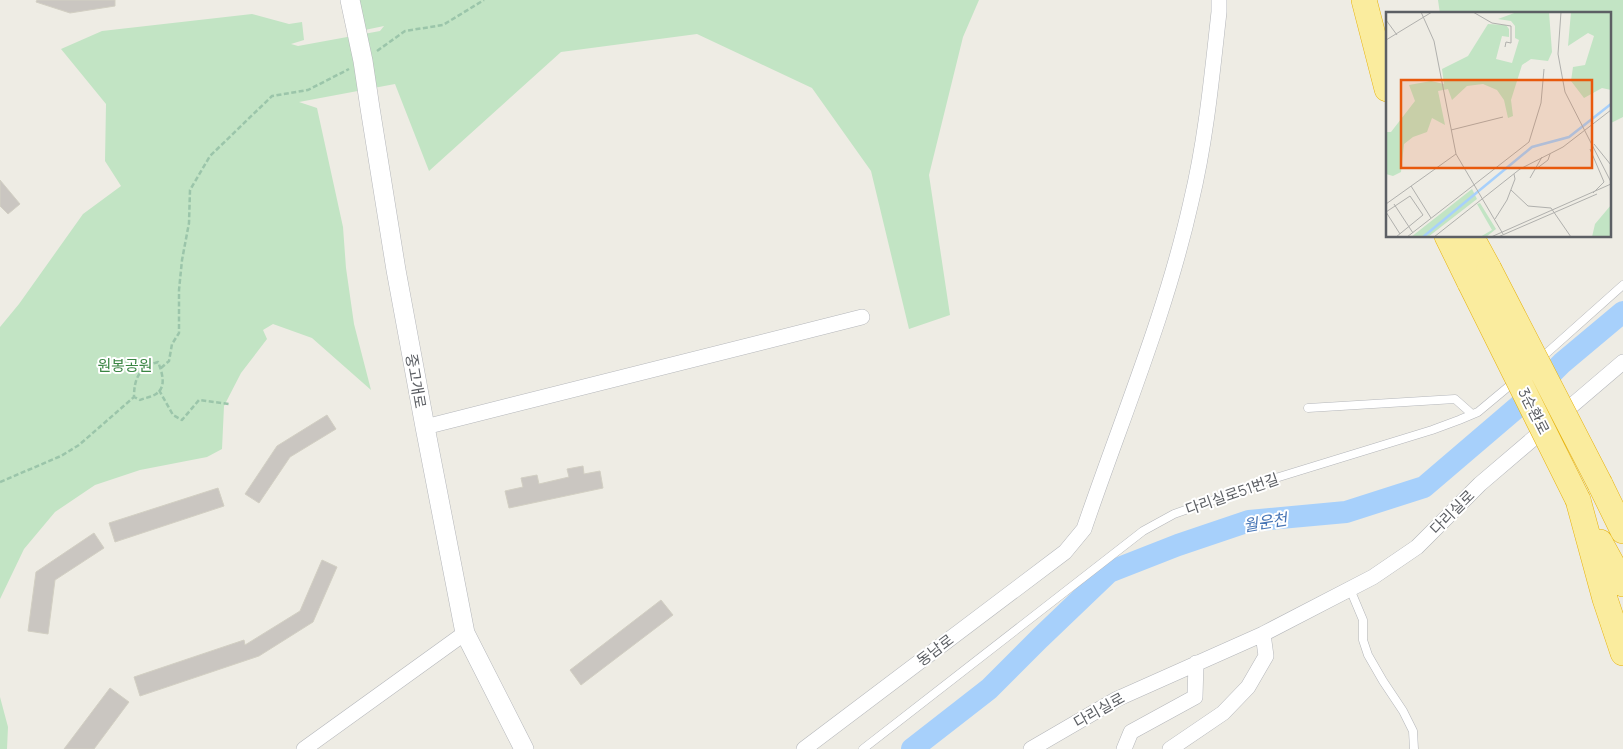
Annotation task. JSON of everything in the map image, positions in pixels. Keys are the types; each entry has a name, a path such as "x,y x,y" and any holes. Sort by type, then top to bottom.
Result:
{"highway":[{"path":"1364,0 1386,85"},
{"path":"1382,0 1386,18"},
{"name":"3순환로","path":"1449,238 1479,276 1600,484 1623,531"},
{"name":"3순환로","path":"1471,238 1479,276 1578,500 1623,584"},
{"path":"1600,484 1623,522"},
{"path":"1578,500 1605,599 1623,653"}],"street":[{"name":"중고개로","path":"350,0 363,61 396,270 465,633 524,749"},
{"name":"동남로","path":"804,749 1065,552 1084,529 1148,350 1192,202 1207,120 1219,12 1218,0"},
{"path":"425,427 862,317"},
{"name":"다리실로","path":"1031,749 1117,698 1263,634 1373,578 1417,547 1480,484 1623,362"},
{"path":"304,749 465,633"},
{"path":"1170,749 1223,713 1248,688 1266,656 1263,634"},
{"path":"1124,749 1131,732 1195,697 1196,663"}],"lane":[{"path":"1531,367 1623,285"},
{"name":"다리실로51번길","path":"863,749 1143,531 1174,514 1270,480 1432,430 1478,412 1523,374"},
{"path":"1308,408 1455,399 1472,414"},
{"path":"1350,589 1363,620 1363,640 1368,655 1403,711 1413,731 1414,749"}],"path":[{"path":"161,368 169,361 172,344 180,333 179,290 189,223 190,190 210,156 272,96 308,90 363,61 405,31 443,25 484,0"},
{"path":"0,482 61,456 79,445 134,397 134,386 137,376 149,364 158,362 163,374 162,386 157,394 140,400 134,397"},
{"path":"159,390 173,415 182,420 199,400 229,404"}],"green space":[{"name":"원봉공원","path":"356,0 979,0 963,37 929,175 950,315 909,329 871,171 812,88 697,34 561,52 429,171 395,84 299,102 317,108 343,227 346,268 354,324 371,390 312,338 273,324 263,330 267,339 241,373 224,406 222,449 207,457 140,470 95,485 55,512 24,549 0,599 0,327 19,304 83,214 121,186 105,161 106,104 61,49 102,31 252,14 289,24 302,22 304,40 291,44 298,46 380,31 384,26 360,31"},
{"path":"1438,0 1623,0 1623,117 1610,124 1610,12 1440,12"},
{"path":"0,697 8,727 7,749 0,749"}],"building":[{"path":"37,0 115,0 115,6 70,13 36,2"},
{"path":"0,180 20,204 8,214 0,206"},
{"path":"327,415 336,429 290,457 259,503 245,494 277,446"},
{"path":"583,466 584,474 600,471 603,488 509,508 505,491 523,487 521,478 537,475 539,484 569,477 567,469"},
{"path":"218,488 224,506 115,542 109,523"},
{"path":"94,533 104,548 55,580 48,634 28,631 36,572"},
{"path":"322,560 337,567 313,622 259,656 140,696 134,677 244,640 245,645 300,611"},
{"path":"661,600 673,615 581,685 570,670"},
{"path":"110,688 129,702 94,749 64,749"}],"waterway":[{"name":"월운천","path":"912,749 989,689 1109,572 1178,545 1249,521 1346,512 1424,487 1521,404 1562,363 1623,312"}]}
